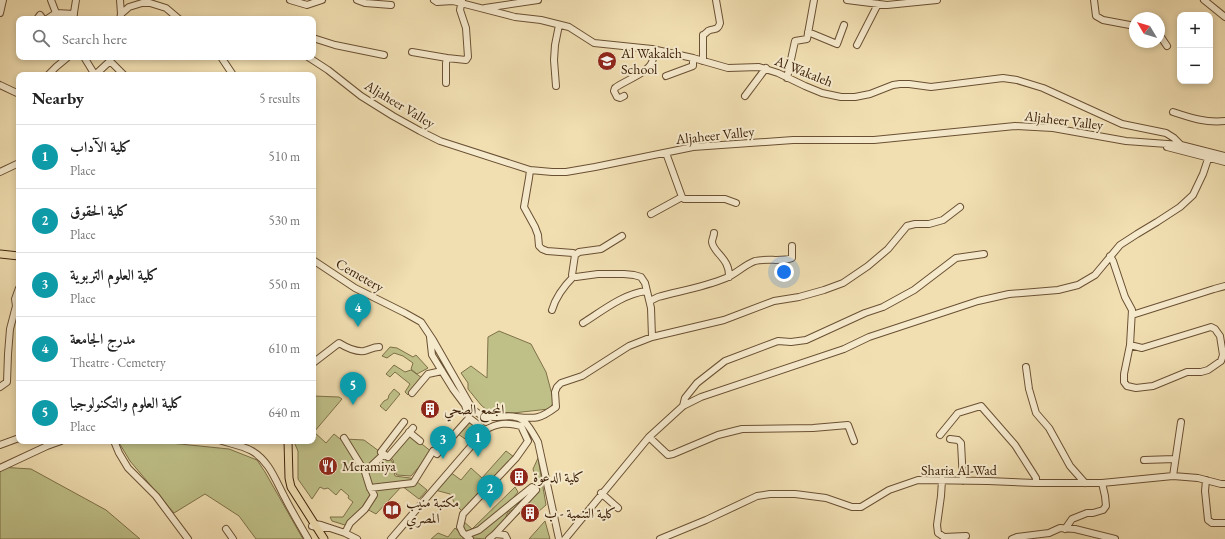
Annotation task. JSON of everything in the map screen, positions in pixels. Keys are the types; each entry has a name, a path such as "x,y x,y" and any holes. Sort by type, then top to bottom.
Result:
{"main road":[{"path":"0,254 16,256"},
{"path":"284,444 285,480 287,490 315,526 320,539"},
{"path":"288,444 289,478 291,487 324,539"}],"street":[{"path":"0,13 3,0"},
{"path":"51,0 56,13"},
{"path":"52,16 56,13 73,16 76,0"},
{"path":"120,0 121,16"},
{"path":"290,0 307,5 322,0"},
{"path":"357,0 364,3 391,5"},
{"name":"Al Wakaleh","path":"434,0 437,2 462,2 515,17 541,20 569,28 594,43 652,49 693,58 728,68 758,66 766,68 822,93 841,97 855,97 870,94 893,85 900,84 931,87 1003,78 1016,80 1043,88 1099,115 1122,124 1166,133 1181,145"},
{"path":"481,8 538,0"},
{"path":"703,62 704,35 708,31 719,27 720,23 716,0"},
{"path":"787,78 795,42 807,39 814,0"},
{"path":"847,0 887,5 937,0"},
{"path":"1094,0 1096,16 1102,20 1129,25"},
{"path":"1204,0 1225,17"},
{"path":"412,52 466,60 468,57 466,28 460,10 462,2"},
{"path":"121,16 129,7 142,3 150,3 166,8 175,16"},
{"path":"857,45 878,4"},
{"path":"556,86 554,60 555,44 559,25"},
{"path":"808,32 837,44 844,25"},
{"path":"316,39 335,46 384,55"},
{"path":"624,96 620,98 617,97 614,91 616,88 652,64 652,49"},
{"path":"446,83 446,63 448,58"},
{"path":"666,76 693,66 693,58"},
{"path":"51,72 64,60"},
{"path":"86,60 93,72"},
{"path":"98,72 109,60"},
{"path":"111,60 121,72"},
{"path":"222,60 231,72"},
{"name":"Aljaheer Valley","path":"313,60 361,96 420,131 440,141 530,170 566,172 693,147 793,140 874,140 1015,126 1053,128 1126,141 1181,145 1225,162"},
{"path":"745,96 766,68"},
{"path":"0,85 16,93"},
{"path":"1173,112 1201,121 1225,121"},
{"name":"Aljaheer Valley","path":"1154,144 1209,156 1225,156"},
{"path":"666,152 684,199 725,199 736,203"},
{"path":"564,539 649,437 683,406 701,397 844,349 869,337 978,301 1009,294 1058,290 1078,285 1095,275 1120,245 1180,207 1193,195 1203,174 1209,156"},
{"path":"0,172 16,164"},
{"path":"530,170 524,207 535,227 542,249 547,251 575,254 600,249 622,236"},
{"path":"651,214 682,197"},
{"name":"Cemetery","path":"316,262 355,288 420,322 430,335 473,410 481,415 489,417 534,419 547,414 556,407 557,387 561,383 582,376 629,346 652,337 724,320 774,301 799,297 844,283 883,253 907,226 915,224 929,224 943,220 960,207"},
{"path":"714,233 712,242 714,248 724,258 729,270 729,276"},
{"path":"650,302 658,297 717,281 734,274 743,267 756,261 771,259 788,260 792,258 792,246"},
{"path":"574,276 572,275 575,254"},
{"path":"683,406 685,398 697,383 725,361 778,341 791,342 806,340 864,313 883,307 914,290 956,258 984,254"},
{"path":"1110,256 1125,297 1132,310 1130,345 1124,374 1124,382 1127,386 1136,388 1153,386 1187,372 1201,372 1208,370 1221,361 1223,355 1220,336 1215,329 1211,327 1142,348 1130,345"},
{"path":"574,276 598,274 634,275 641,277 645,283 650,302 652,337"},
{"path":"552,310 554,301 574,276"},
{"path":"1132,315 1225,286"},
{"path":"583,323 636,292 646,291"},
{"path":"0,387 7,382 10,329 16,306 14,300 16,295"},
{"path":"430,335 432,354 453,389 465,405 469,418 484,430"},
{"path":"316,361 339,343 346,347 362,351 379,347"},
{"path":"1026,367 1029,389 1036,413 1049,428 1070,466 1085,483"},
{"path":"412,393 428,374 442,371"},
{"path":"940,434 958,413 981,406 1015,445 1036,478 1036,483"},
{"path":"516,417 524,421 538,442 559,539"},
{"path":"370,488 413,483 433,451 437,454 469,418"},
{"path":"404,422 381,452 388,457 411,430 420,441"},
{"path":"1173,476 1181,422"},
{"path":"391,539 484,430 495,425 509,423 521,426 528,441 516,458 465,512 461,519 460,527 468,537 479,530 532,487 536,490 489,539"},
{"path":"649,437 668,455 718,435 742,429 813,428 848,425 854,441"},
{"path":"344,438 365,472 370,488 374,494 365,509 350,523 345,533"},
{"path":"0,445 16,439"},
{"path":"950,439 958,440 961,443 963,481"},
{"path":"0,468 52,444"},
{"path":"115,444 128,468 156,496 188,539"},
{"path":"233,444 252,451 265,461 308,539"},
{"path":"365,472 384,454"},
{"path":"1144,460 1175,459"},
{"name":"Sharia Al-Wad","path":"660,539 706,520 757,496 770,494 795,494 826,498 852,507 861,507 889,490 918,480 1102,483 1173,476 1198,478 1225,484"},
{"path":"942,480 937,525 938,533 944,537 966,536"},
{"path":"1206,480 1205,491 1208,520 1212,523 1225,523"},
{"path":"1065,528 1072,518 1103,510 1106,506 1102,483"},
{"path":"602,493 618,508"},
{"path":"315,526 321,525 345,533 357,539"},
{"path":"1012,539 1049,533 1060,528 1091,532 1115,539"},
{"path":"226,529 233,539"},
{"path":"495,534 505,536 507,539"}],"green space":[{"path":"499,331 531,344 546,372 554,402 549,409 513,413 488,411 468,389 468,383 461,373 471,366 487,378 488,337"},
{"path":"390,347 397,348 413,357 416,355 428,368 417,374 411,369 413,363 403,356 394,353 387,358 382,356"},
{"path":"394,365 405,372 411,370 422,378 408,395 405,392 410,384 395,372 390,377 386,374"},
{"path":"394,389 400,394 386,411 380,406 388,399 389,395"},
{"path":"316,396 339,397 342,399 316,430"},
{"path":"469,420 482,430 471,443 458,434"},
{"path":"316,434 326,443 334,434 341,439 352,453 365,478 371,495 364,508 345,525 332,521 330,517 343,517 353,502 341,489 336,495 328,488 324,489 320,487 312,499 298,479 298,451 295,444 316,444"},
{"path":"409,434 432,452 411,476 397,475 393,460 389,457"},
{"path":"345,439 364,440 383,454 365,470"},
{"path":"120,444 180,444 229,449 257,460 303,539 256,539 239,516 205,494 174,513 130,461"},
{"path":"506,451 514,457 463,512 455,504 450,494 435,490 450,472 461,480 471,468 482,478"},
{"path":"384,456 392,461 395,476 414,480 371,487 366,472"},
{"path":"538,458 546,505 538,512 530,504 503,528 509,513 520,509 537,491 533,469"},
{"path":"0,467 31,469 106,510 140,539 0,539"},
{"path":"416,481 427,490 419,499 402,486"},
{"path":"402,486 376,514 367,509 375,495 372,489"},
{"path":"515,487 518,492 505,508 479,530 464,532 462,520 472,529"},
{"path":"531,488 535,491 519,507 508,512 504,521 487,539 471,538 467,535 507,509 519,493"},
{"path":"545,521 550,539 529,539"},
{"path":"455,528 466,539 431,539 438,533 448,537"}],"place":[{"name":"Al Wakaleh School","path":"607,61"},
{"name":"مدرج الجامعة","path":"358,327"},
{"name":"كلية العلوم والتكنولوجيا","path":"353,405"},
{"name":"المجمع الصحي","path":"430,409"},
{"name":"كلية الآداب","path":"478,457"},
{"name":"كلية العلوم التربوية","path":"443,459"},
{"name":"Meramiya","path":"328,466"},
{"name":"كلية الدعوة","path":"519,477"},
{"name":"كلية الحقوق","path":"490,508"},
{"name":"مكتبة منيب المصري","path":"392,510"},
{"name":"كلية التنمية - ب","path":"530,513"}]}
